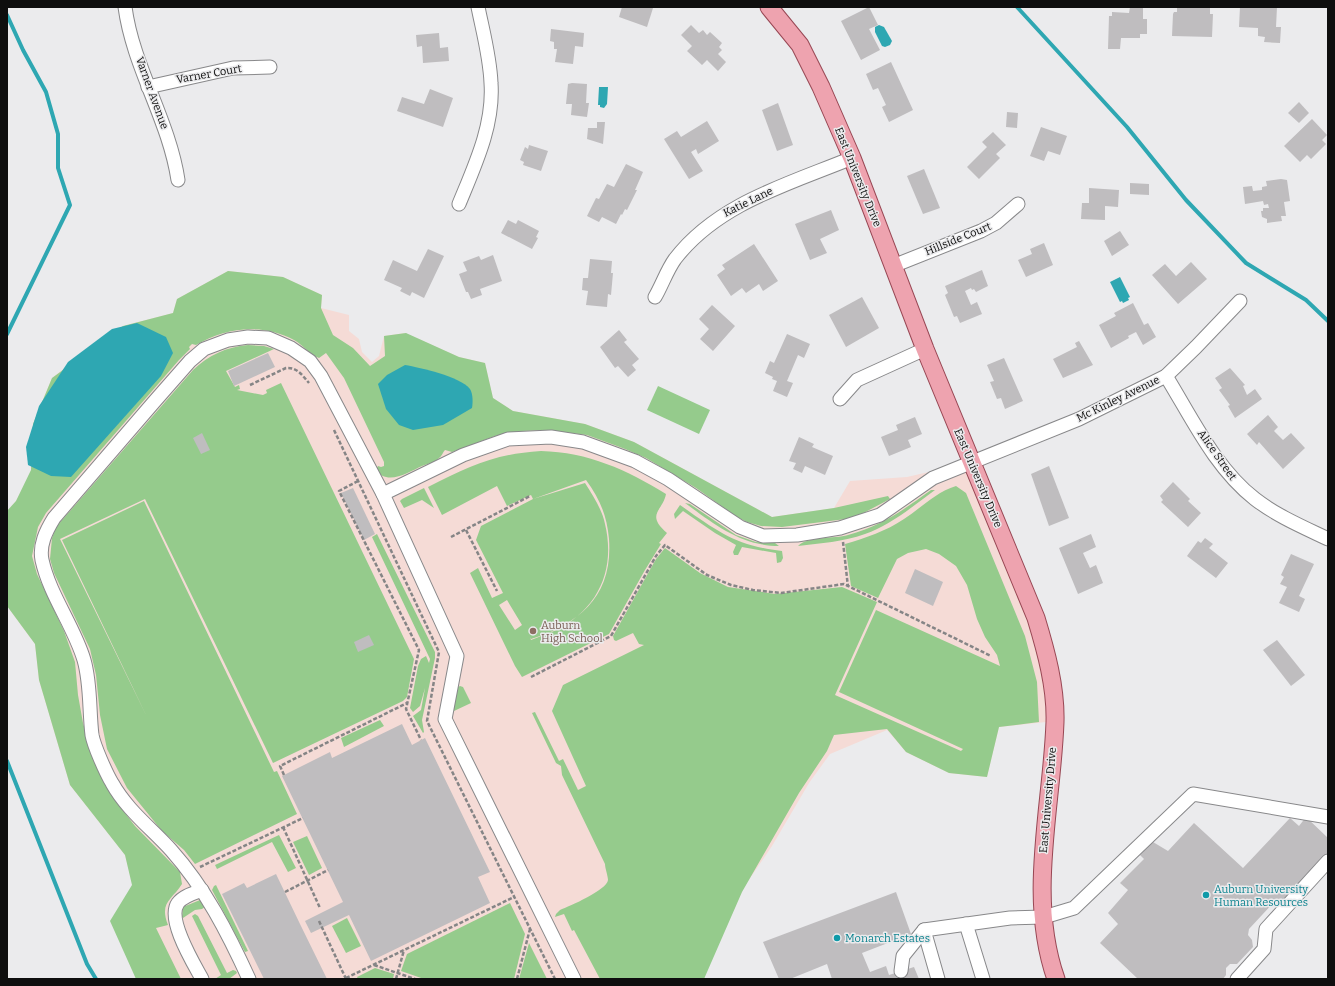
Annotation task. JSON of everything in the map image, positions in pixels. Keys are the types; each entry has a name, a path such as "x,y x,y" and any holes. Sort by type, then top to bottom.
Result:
{"main road":[{"name":"East University Drive","path":"769,7 800,45 821,87 852,158 925,350 1036,618 1051,676 1055,721 1042,868 1044,917 1056,979"}],"street":[{"name":"Varner Avenue","path":"125,7 127,24 148,87 164,123 176,162 178,180"},
{"path":"460,204 478,159 490,114 491,84 488,54 478,7"},
{"name":"Varner Court","path":"148,87 233,68 270,67"},
{"name":"Katie Lane","path":"655,297 674,260 702,230 725,213 750,199 852,158"},
{"name":"Hillside Court","path":"893,266 981,232 996,223 1018,204"},
{"name":"Mc Kinley Avenue","path":"383,494 463,455 508,440 551,438 583,442 635,461 668,479 740,527 763,536 797,535 840,528 880,515 933,478 1079,419 1166,376 1240,301"},
{"path":"249,979 211,902 190,872 171,850 139,820 112,783 92,737 85,662 80,647 47,578 42,559 43,537 54,518 190,361 204,349 228,340 248,336 268,338 291,348 310,361 321,376 383,494 457,656 445,719 574,979"},
{"path":"840,399 857,380 925,350"},
{"name":"Alice Street","path":"1166,376 1218,460 1235,481 1256,499 1283,517 1328,539"},
{"path":"901,971 903,956 924,930 1010,918 1044,917 1074,908 1193,794 1328,817"},
{"path":"1237,979 1264,949 1266,930 1328,861"},
{"path":"202,890 185,896 177,904 175,913 178,930 202,979"},
{"path":"966,924 982,979"},
{"path":"924,930 938,979"}],"path":[{"path":"250,385 291,367 296,369 311,386"},
{"path":"332,426 439,652 427,721 554,979"},
{"path":"358,481 339,490 419,650 406,709 421,740"},
{"path":"451,538 530,496"},
{"path":"466,530 497,591"},
{"path":"843,542 848,587"},
{"path":"531,677 611,636 656,556 665,544 707,575 731,585 753,590 781,593 844,584 991,656"},
{"path":"284,775 280,766 407,703"},
{"path":"190,872 303,818"},
{"path":"283,828 320,908"},
{"path":"285,892 328,870"},
{"path":"320,921 346,979 514,897"},
{"path":"517,979 530,929"},
{"path":"396,979 405,950"},
{"path":"374,965 415,979"}],"shaded area":[{"name":"Auburn High School","path":"228,271 283,277 322,295 321,308 349,315 349,331 359,339 362,352 372,362 379,356 384,336 405,333 459,357 485,363 493,398 513,411 585,424 634,442 772,517 834,508 850,481 907,477 972,462 1036,618 1055,721 999,727 987,777 949,773 906,752 887,730 830,754 809,783 772,846 744,887 703,979 136,979 133,886 125,855 70,785 39,680 35,644 7,606 7,511 16,501 31,472 33,424 52,378 87,350 123,326 173,313 177,299"}],"green space":[{"path":"228,271 283,277 322,295 321,308 333,335 353,348 370,366 385,356 384,336 406,333 459,357 485,363 493,398 513,411 585,424 634,442 772,517 834,508 888,496 890,499 854,518 782,527 761,526 737,517 696,488 646,458 587,435 547,430 522,431 495,436 452,452 445,450 440,457 433,462 392,478 386,477 380,474 376,469 378,466 384,466 384,462 344,378 326,353 319,358 294,340 270,331 257,329 232,331 220,334 196,345 192,344 189,347 190,349 46,513 38,527 32,556 37,574 64,631 75,662 78,695 83,723 91,750 118,804 135,826 180,872 182,884 166,906 165,911 168,925 156,928 181,979 136,979 110,921 132,885 125,855 70,785 39,680 35,644 7,606 7,511 16,501 31,470 33,424 52,378 123,326 173,313 177,299"},
{"path":"248,345 264,346 274,349 226,371 235,387 239,385 240,389 237,390 263,395 267,393 266,390 281,383 414,659 407,697 403,701 273,763 145,499 60,539 147,717 62,540 144,501 274,772 277,771 297,814 195,864 184,850 162,831 127,788 107,749 100,715 96,675 90,649 54,573 50,559 52,538 56,527 193,370 205,360 218,353 232,348"},
{"path":"658,386 710,410 699,434 647,410"},
{"path":"541,451 575,455 622,470 666,494 656,517 661,527 667,533 659,543 661,544 609,634 522,677 515,666 470,573 478,568 492,598 503,593 476,540 481,526 533,499 531,495 507,506 497,486 442,515 428,487 470,467 496,458","holes":["586,480 599,501 605,515 609,539 609,559 606,576 599,591 590,604 582,612 600,587 605,573 608,557 608,541 602,513 585,483 533,499","507,600 522,625 515,630 499,605"]},
{"path":"956,486 966,493 1025,636 1037,682 1039,722 999,727 987,777 949,773 906,752 887,729 834,735 827,751 799,793 742,892 704,979 600,979 574,930 572,931 564,914 555,917 560,910 595,893 606,884 608,880 605,864 562,775 561,766 556,763 532,713 535,712 559,761 563,759 578,790 586,786 552,711 563,685 644,645 639,644 633,633 616,641 614,640 613,636 656,559 665,548 700,573 728,587 775,594 842,587 877,602 835,695 961,751 963,749 839,692 876,610 1000,666 997,655 985,637 977,619 967,585 956,566 939,554 926,549 908,553 897,559 878,598 851,586 845,544 883,531 904,519 935,496"},
{"path":"424,488 434,508 422,500 404,508 400,501 402,499"},
{"path":"931,490 935,490 902,515 875,530 848,539 798,546 802,543 815,539 848,535 871,527 901,511"},
{"path":"685,503 690,504 736,535 756,542 775,543 779,546 765,545 740,538 717,526"},
{"path":"680,505 716,530 739,541 766,549 782,551 783,558 781,562 777,563 776,553 742,547 738,555 734,555 733,552 736,545 715,533 683,511 675,519 674,514"},
{"path":"377,534 435,652 422,720 423,733 413,716 421,710 425,688 420,706 413,712 410,708 418,666 421,659 426,656 429,663 430,659 372,537"},
{"path":"458,687 463,687 471,703 454,711"},
{"path":"380,720 384,726 344,747 341,738"},
{"path":"279,835 296,868 288,872 272,842 217,869 215,865"},
{"path":"307,836 322,868 309,875 293,842"},
{"path":"216,885 248,951 245,952 212,890"},
{"path":"200,900 206,906 202,909 195,910 183,918 182,917 183,907"},
{"path":"510,903 525,934 514,979 424,979 401,971 407,954"},
{"path":"195,914 198,916 227,973 233,970 236,971 237,973 229,979 215,979 221,975 192,916"},
{"path":"347,918 361,946 346,953 332,926"},
{"path":"529,943 547,979 519,979"},
{"path":"375,968 394,974 393,979 358,979 357,977"}],"water":[{"path":"879,25 884,27 892,41 890,45 885,47 882,46 875,32 875,27"},
{"path":"599,87 608,87 607,104 604,108 598,105"},
{"path":"1120,277 1130,297 1128,298 1129,300 1123,303 1122,301 1120,302 1110,282"},
{"path":"137,323 166,337 173,353 161,376 71,477 51,476 28,465 26,447 39,406 68,362 112,329"},
{"path":"405,365 449,376 465,384 472,393 472,408 443,425 413,430 399,425 386,409 378,384 387,375"}],"building":[{"path":"622,7 653,8 647,27 619,17"},
{"path":"869,7 878,25 869,29 880,50 861,60 841,21"},
{"path":"1130,7 1143,7 1143,19 1147,19 1147,34 1140,34 1140,38 1121,38 1120,49 1108,49 1109,16 1112,16 1112,12 1129,13"},
{"path":"1177,7 1210,7 1210,14 1213,14 1212,37 1172,36 1173,14 1174,12 1177,12"},
{"path":"1240,7 1277,7 1276,27 1281,27 1280,43 1264,42 1265,37 1258,36 1258,28 1239,27"},
{"path":"691,25 699,33 703,30 707,35 710,32 722,43 719,47 722,50 718,54 726,62 718,71 707,60 702,65 687,51 692,46 681,35"},
{"path":"551,29 584,33 583,47 575,46 573,64 555,62 557,49 554,49 554,42 550,41"},
{"path":"439,33 440,48 448,47 449,61 423,63 422,46 417,47 416,35"},
{"path":"891,62 913,110 889,122 882,107 886,105 878,88 873,90 866,74"},
{"path":"568,84 587,84 586,103 589,103 587,117 571,115 572,104 566,104"},
{"path":"430,89 453,98 443,127 397,111 402,97 424,104"},
{"path":"1299,102 1309,113 1299,123 1288,113"},
{"path":"778,103 793,145 777,151 762,110"},
{"path":"1007,112 1018,113 1017,128 1006,127"},
{"path":"1312,119 1327,135 1322,140 1326,144 1311,159 1307,155 1300,162 1284,146"},
{"path":"707,121 719,141 698,154 696,149 691,152 703,171 689,179 664,139 677,131 681,137"},
{"path":"597,122 605,122 603,144 587,139 588,128 597,128"},
{"path":"1041,127 1067,136 1060,155 1048,151 1044,161 1030,156"},
{"path":"993,132 1006,145 996,154 1000,158 979,179 967,167 987,147 982,142"},
{"path":"529,145 548,151 541,171 523,165 524,162 520,160 525,147 528,149"},
{"path":"626,164 643,172 635,190 637,190 627,210 625,209 622,215 621,214 616,224 602,217 599,222 587,216 596,198 599,199 607,184 614,187"},
{"path":"924,169 940,208 923,214 907,176"},
{"path":"1281,179 1287,180 1290,201 1284,202 1286,216 1281,216 1282,221 1267,223 1267,219 1262,217 1261,211 1263,211 1263,208 1269,208 1268,204 1264,205 1263,201 1245,204 1243,187 1252,186 1253,191 1262,190 1262,187 1267,186 1266,181"},
{"path":"1130,183 1149,184 1149,195 1130,194"},
{"path":"1089,188 1119,190 1118,207 1105,206 1105,220 1081,219 1082,203 1089,203"},
{"path":"831,210 839,230 820,239 827,253 810,260 795,224"},
{"path":"508,220 516,224 518,220 539,231 536,237 538,238 532,249 501,233"},
{"path":"1120,231 1129,245 1112,256 1104,241"},
{"path":"1044,243 1053,265 1026,277 1018,260 1032,254 1030,249"},
{"path":"754,244 778,281 763,291 759,284 746,293 742,288 731,296 717,275 725,269 722,265"},
{"path":"428,249 444,256 424,298 412,292 410,296 400,291 402,288 384,280 393,260 417,271"},
{"path":"493,255 502,281 480,289 482,295 471,299 468,292 466,292 459,274 467,271 463,262 479,256 481,260"},
{"path":"590,259 612,261 611,273 613,273 611,295 608,294 607,307 586,305 588,291 582,290 583,278 588,278"},
{"path":"1191,262 1207,279 1178,304 1152,275 1165,264 1176,276"},
{"path":"982,270 988,286 976,292 971,288 965,291 971,305 977,302 982,314 960,323 957,316 954,317 945,295 948,293 945,286"},
{"path":"862,297 879,328 846,347 829,315"},
{"path":"1133,303 1144,325 1148,323 1156,337 1143,345 1136,332 1128,336 1129,338 1111,348 1099,325 1116,316 1114,313"},
{"path":"712,305 735,326 713,351 700,339 709,329 699,319"},
{"path":"619,330 627,340 624,342 639,359 632,365 636,370 628,377 618,366 615,368 600,347"},
{"path":"787,334 810,344 804,358 798,355 787,381 793,383 787,397 773,391 777,381 765,373 770,361 774,363"},
{"path":"1079,341 1093,365 1063,378 1053,359 1077,347 1075,343"},
{"path":"268,353 275,367 234,386 228,371"},
{"path":"1004,358 1023,401 1005,409 1001,398 997,399 990,382 994,381 987,365"},
{"path":"1230,368 1245,385 1243,386 1247,395 1255,389 1262,399 1235,418 1228,406 1230,405 1219,390 1222,388 1215,378"},
{"path":"1268,415 1278,427 1274,431 1283,440 1291,433 1305,448 1283,469 1259,442 1257,445 1247,434"},
{"path":"915,417 922,434 908,440 911,447 889,456 881,437 898,430 896,425"},
{"path":"202,433 210,450 201,454 193,438"},
{"path":"799,437 814,444 812,447 833,456 825,475 805,466 802,473 793,469 796,463 789,461"},
{"path":"1049,466 1069,518 1049,526 1031,474"},
{"path":"1173,482 1190,499 1188,501 1201,513 1188,527 1161,502 1163,500 1160,496"},
{"path":"353,488 375,534 364,540 341,493"},
{"path":"1091,534 1096,547 1083,553 1090,568 1096,565 1103,583 1078,594 1059,548"},
{"path":"1205,538 1213,544 1209,548 1228,563 1216,578 1187,556 1198,541 1201,543"},
{"path":"1291,554 1314,564 1299,596 1305,599 1299,612 1279,603 1287,587 1280,584 1284,577 1281,575"},
{"path":"915,569 943,582 933,606 905,593"},
{"path":"369,635 374,645 358,652 354,642"},
{"path":"1277,640 1305,675 1291,686 1263,650"},
{"path":"402,724 412,745 425,738 490,872 478,877 490,903 371,961 349,915 311,933 305,921 343,902 282,776 330,752 332,758"},
{"name":"Auburn University Human Resources","path":"1306,817 1328,838 1328,854 1280,904 1276,900 1249,929 1248,935 1252,940 1253,947 1237,964 1230,964 1226,968 1226,975 1223,979 1138,979 1100,943 1118,924 1108,913 1128,890 1120,883 1144,859 1140,855 1153,842 1168,851 1194,823 1243,868 1290,818 1299,826"},
{"path":"276,874 327,979 264,979 222,894 244,883 247,888"},
{"name":"Monarch Estates","path":"896,892 911,934 862,953 870,972 886,966 889,975 914,967 919,979 832,979 827,964 790,979 779,979 763,942"}],"waterway":[{"path":"1017,7 1127,127 1186,200 1246,263 1306,300 1328,321"},
{"path":"7,15 23,50 46,92 58,134 58,168 70,205 7,334"},
{"path":"7,761 87,964 96,979"}],"place":[{"name":"Auburn High School","path":"533,631"},
{"name":"Auburn University Human Resources","path":"1206,895"},
{"name":"Monarch Estates","path":"837,938"}]}
